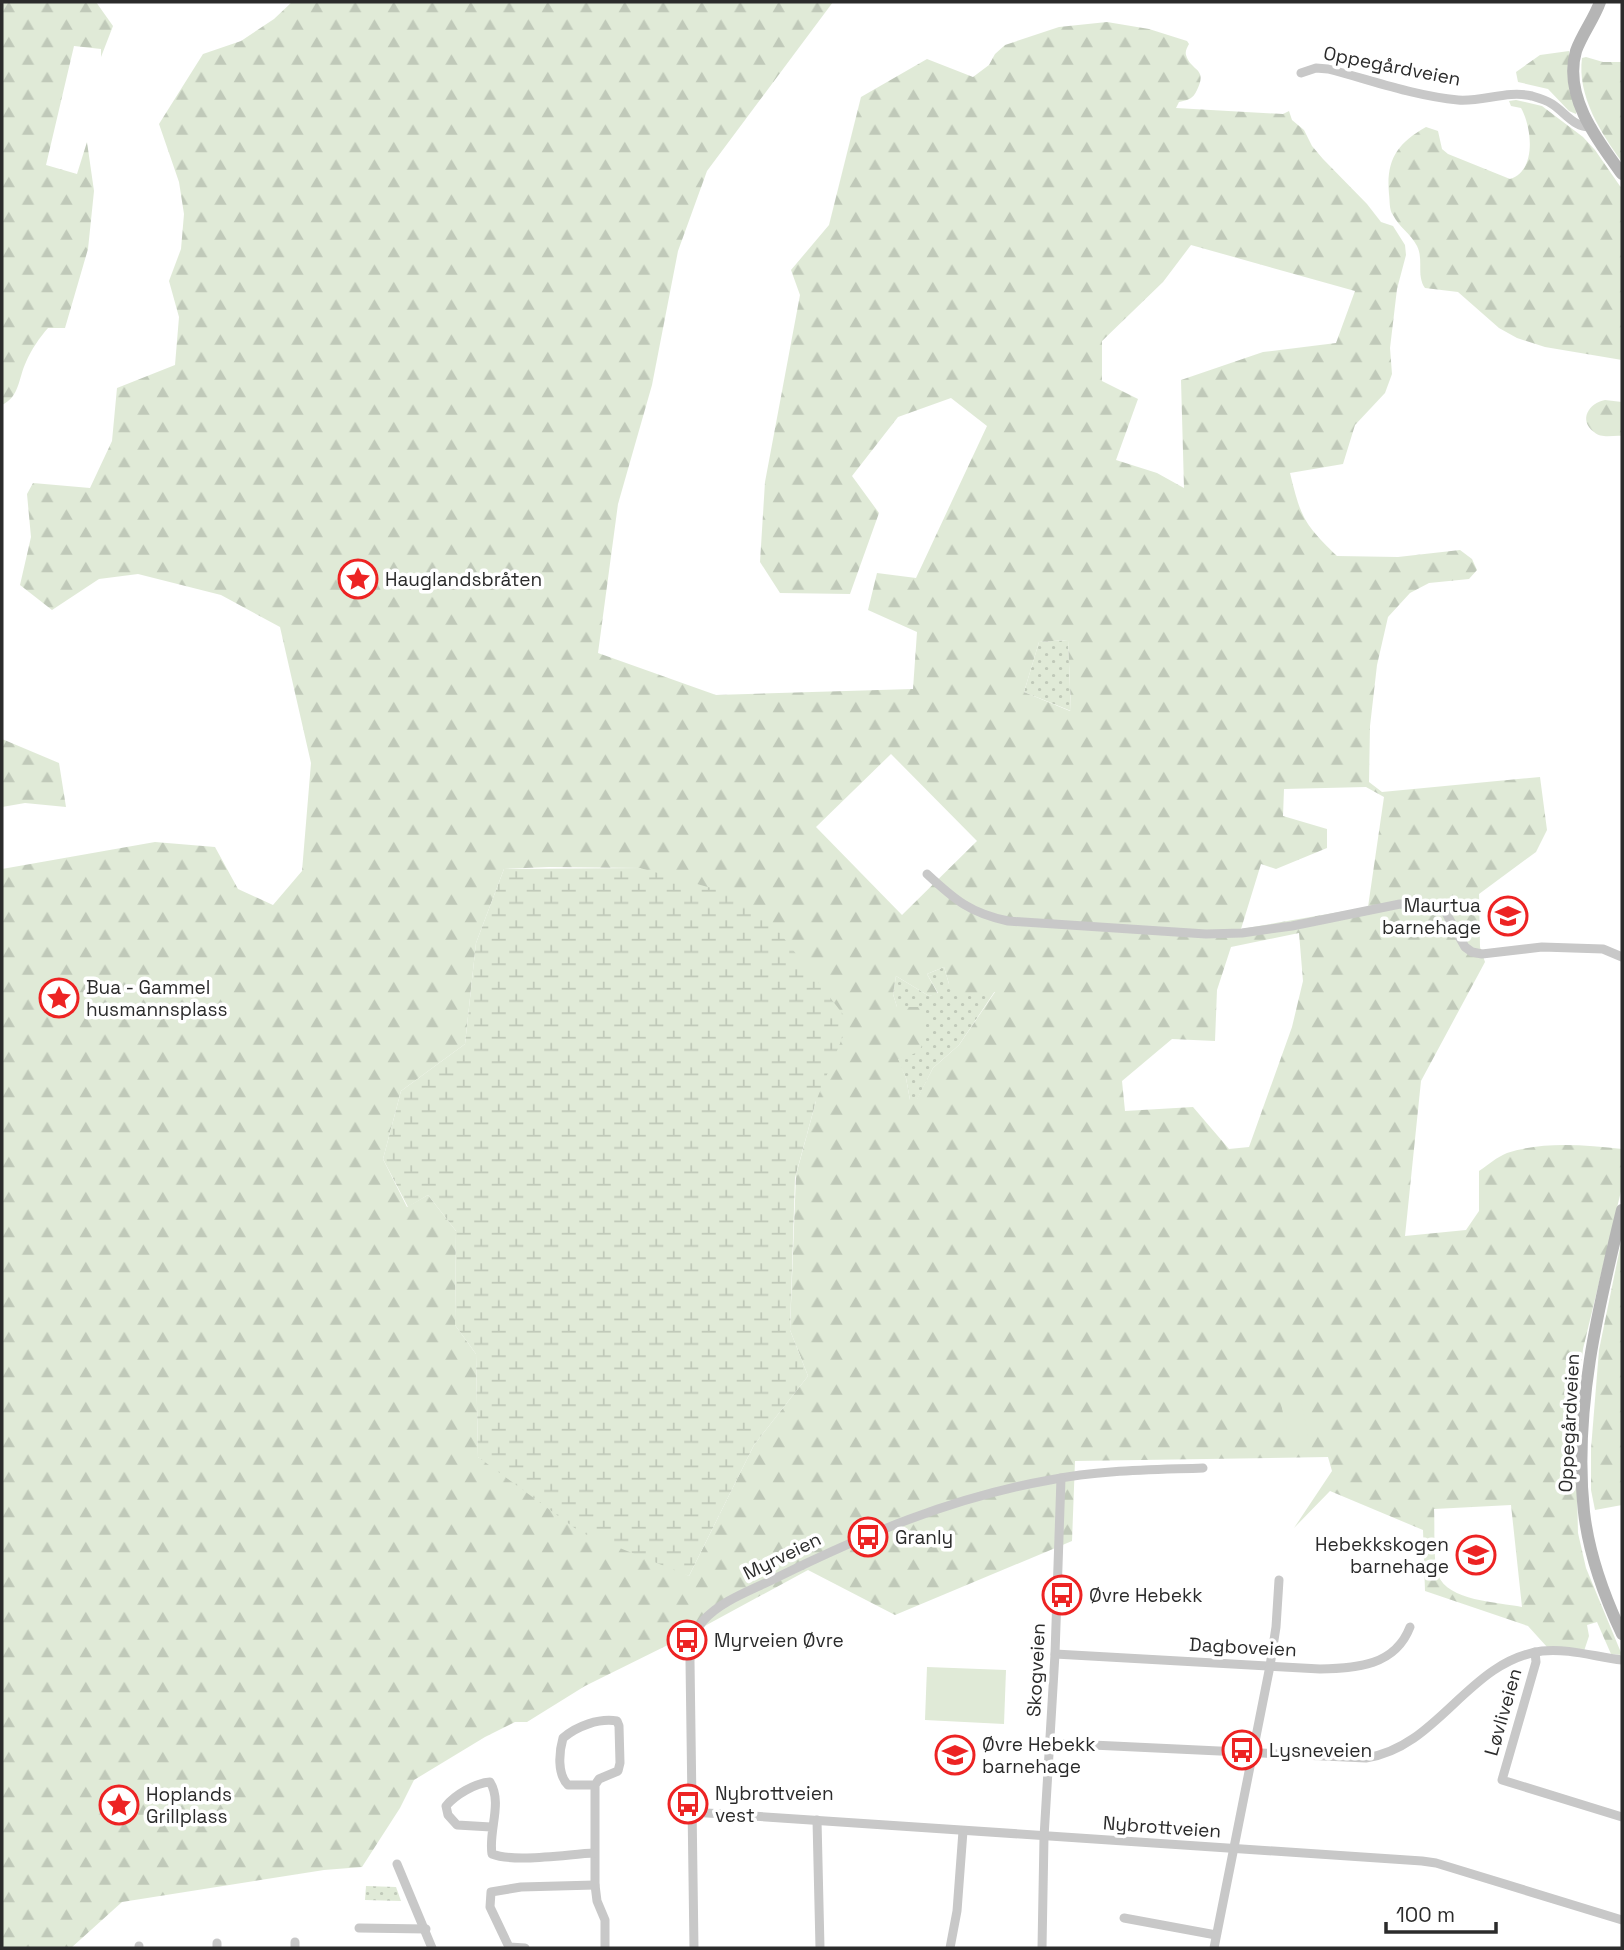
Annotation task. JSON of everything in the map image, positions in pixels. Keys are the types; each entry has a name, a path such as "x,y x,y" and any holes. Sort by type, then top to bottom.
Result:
{"main road":[{"path":"1600,2 1578,46 1572,72 1577,98 1622,174"},
{"name":"Oppegårdveien","path":"1622,1210 1592,1346 1583,1449 1584,1514 1605,1598 1622,1634"}],"street":[{"name":"Oppegårdveien","path":"1301,73 1322,68 1421,94 1455,100 1525,94 1553,104 1580,127 1592,127"},
{"path":"927,874 965,906 982,915 1008,921 1218,934 1292,926 1400,904 1435,906 1446,913 1465,947 1472,952 1482,954 1542,947 1591,948 1610,950 1622,957"},
{"name":"Myrveien","path":"694,1948 690,1661 694,1635 707,1616 791,1570 891,1525 966,1499 1061,1478 1111,1471 1203,1468"},
{"name":"Skogveien","path":"1042,1948 1044,1837 1055,1654 1061,1478"},
{"path":"1220,1948 1214,1948 1216,1935 1270,1666 1279,1580"},
{"name":"Dagboveien","path":"1055,1654 1351,1669 1370,1665 1398,1648 1410,1627"},
{"path":"1050,1743 1358,1758 1384,1755 1419,1735 1492,1670 1511,1660 1535,1653 1564,1651 1622,1660"},
{"name":"Løvliveien","path":"1535,1653 1536,1662 1502,1780 1622,1817"},
{"path":"595,1785 564,1783 560,1772 563,1738 583,1725 617,1721 620,1763 618,1771 598,1779 595,1785 595,1885 597,1900 605,1920 605,1948"},
{"path":"491,1827 457,1825 448,1815 446,1806 452,1799 490,1782 494,1791 492,1854 500,1857 594,1853"},
{"name":"Nybrottveien","path":"692,1812 1044,1837 1384,1857 1437,1863 1622,1920"},
{"path":"817,1820 820,1948"},
{"path":"950,1948 957,1911 963,1831"},
{"path":"397,1864 432,1948"},
{"path":"524,1948 509,1947 490,1907 491,1892 521,1887 595,1885"},
{"path":"1124,1918 1216,1935"},
{"path":"359,1927 426,1929"}],"green space":[{"path":"2,2 96,2 113,26 101,57 101,49 74,46 46,165 77,174 87,142 94,191 88,249 65,328 48,328 28,357 15,392 2,405"},
{"path":"292,2 833,2 707,171 678,251 652,385 618,504 598,653 716,695 913,689 917,632 868,610 877,573 916,578 987,426 951,398 898,417 852,476 879,513 850,594 780,593 760,562 765,482 800,295 791,270 829,225 861,97 927,59 973,77 989,65 995,54 1005,45 1059,27 1107,22 1149,29 1187,41 1188,60 1200,73 1200,83 1195,93 1190,99 1179,102 1176,108 1283,114 1289,111 1292,120 1304,130 1323,159 1381,222 1393,226 1405,245 1406,255 1397,289 1390,348 1392,374 1385,393 1355,425 1343,464 1290,473 1305,519 1337,556 1398,557 1460,550 1472,559 1477,570 1469,579 1429,583 1410,593 1388,617 1377,665 1370,726 1369,782 1382,792 1540,777 1547,830 1536,852 1479,894 1480,947 1485,962 1421,1081 1405,1236 1466,1230 1479,1211 1479,1171 1507,1153 1549,1145 1622,1149 1622,1187 1583,1349 1576,1449 1578,1533 1586,1568 1622,1655 1611,1654 1597,1622 1587,1625 1589,1636 1584,1651 1547,1647 1528,1626 1425,1591 1423,1530 1330,1491 1294,1528 1332,1471 1328,1457 1075,1461 1072,1541 895,1615 808,1570 690,1634 585,1686 527,1722 515,1722 485,1737 414,1780 400,1808 362,1867 324,1870 122,1902 71,1948 2,1948 2,869 155,842 215,847 238,889 273,905 302,871 311,763 280,627 221,595 138,574 99,579 52,610 20,585 31,537 27,494 33,483 90,488 112,441 117,388 175,365 179,317 169,281 181,249 184,214 179,182 159,124 203,54 241,41 274,19","holes":["1191,245 1355,291 1336,343 1263,352 1181,380 1184,488 1157,473 1116,460 1138,399 1102,381 1102,341 1163,282","1068,640 1071,710 1024,692 1039,642","891,754 977,841 902,915 816,827","1366,787 1384,797 1368,907 1241,929 1261,864 1276,869 1327,848 1327,829 1283,816 1284,789","640,868 816,1101 796,1175 790,1330 808,1376 754,1445 689,1576 478,1457 476,1354 455,1325 456,1231 428,1195 407,1207 383,1159 401,1091 465,1044 476,943 504,869","1299,933 1303,981 1292,1027 1249,1147 1229,1149 1193,1107 1125,1111 1122,1081 1172,1039 1215,1041 1217,990 1231,947","944,967 949,984 960,996 995,992 959,1045 933,1068 917,1099 910,1100 906,1078 898,1059 919,1052 925,1038 926,1007 897,1007 893,994 896,976 929,996 938,994 927,974","1511,1505 1522,1607 1474,1599 1452,1590 1443,1584 1438,1575 1434,1509"]},
{"path":"1569,51 1576,114 1569,111 1548,89 1518,82 1516,72 1540,55"},
{"path":"1582,58 1603,62 1622,62 1622,162 1606,139 1587,100 1581,72"},
{"path":"1509,101 1542,106 1583,137 1622,189 1622,360 1545,347 1517,338 1499,328 1458,292 1425,288 1417,246 1392,213 1388,182 1391,163 1400,147 1426,127 1438,131 1442,149 1448,154 1510,179 1519,174 1525,167 1530,148 1525,116 1521,108 1511,106"},
{"path":"1605,400 1622,402 1622,436 1600,435 1589,427 1586,417 1590,408"},
{"path":"1068,640 1071,711 1024,692 1039,642"},
{"path":"2,739 59,763 66,807 25,803 2,807"},
{"path":"640,868 722,891 776,928 849,1022 816,1101 795,1178 790,1330 808,1376 754,1445 689,1576 580,1532 478,1457 476,1354 455,1325 456,1231 428,1195 408,1207 383,1159 401,1091 465,1044 476,943 504,869"},
{"path":"944,967 949,984 995,991 959,1045 933,1068 917,1100 910,1100 906,1078 897,1059 925,1007 897,1007 893,994 896,976 929,996 938,993 927,974"},
{"path":"1622,1238 1622,1505 1595,1510 1591,1490 1591,1449 1599,1350"},
{"path":"1300,1395 1308,1435 1289,1439 1280,1400"},
{"path":"927,1667 1006,1670 1004,1724 925,1720"},
{"path":"366,1886 396,1887 401,1901 365,1900"}],"place":[{"name":"Hauglandsbråten","path":"358,579"},
{"name":"Maurtua barnehage","path":"1508,916"},
{"name":"Bua - Gammel husmannsplass","path":"59,998"},
{"name":"Granly","path":"868,1537"},
{"name":"Hebekkskogen barnehage","path":"1476,1555"},
{"name":"Øvre Hebekk","path":"1062,1595"},
{"name":"Myrveien Øvre","path":"687,1640"},
{"name":"Lysneveien","path":"1242,1750"},
{"name":"Øvre Hebekk barnehage","path":"955,1755"},
{"name":"Nybrottveien vest","path":"688,1804"},
{"name":"Hoplands Grillplass","path":"119,1805"}]}
